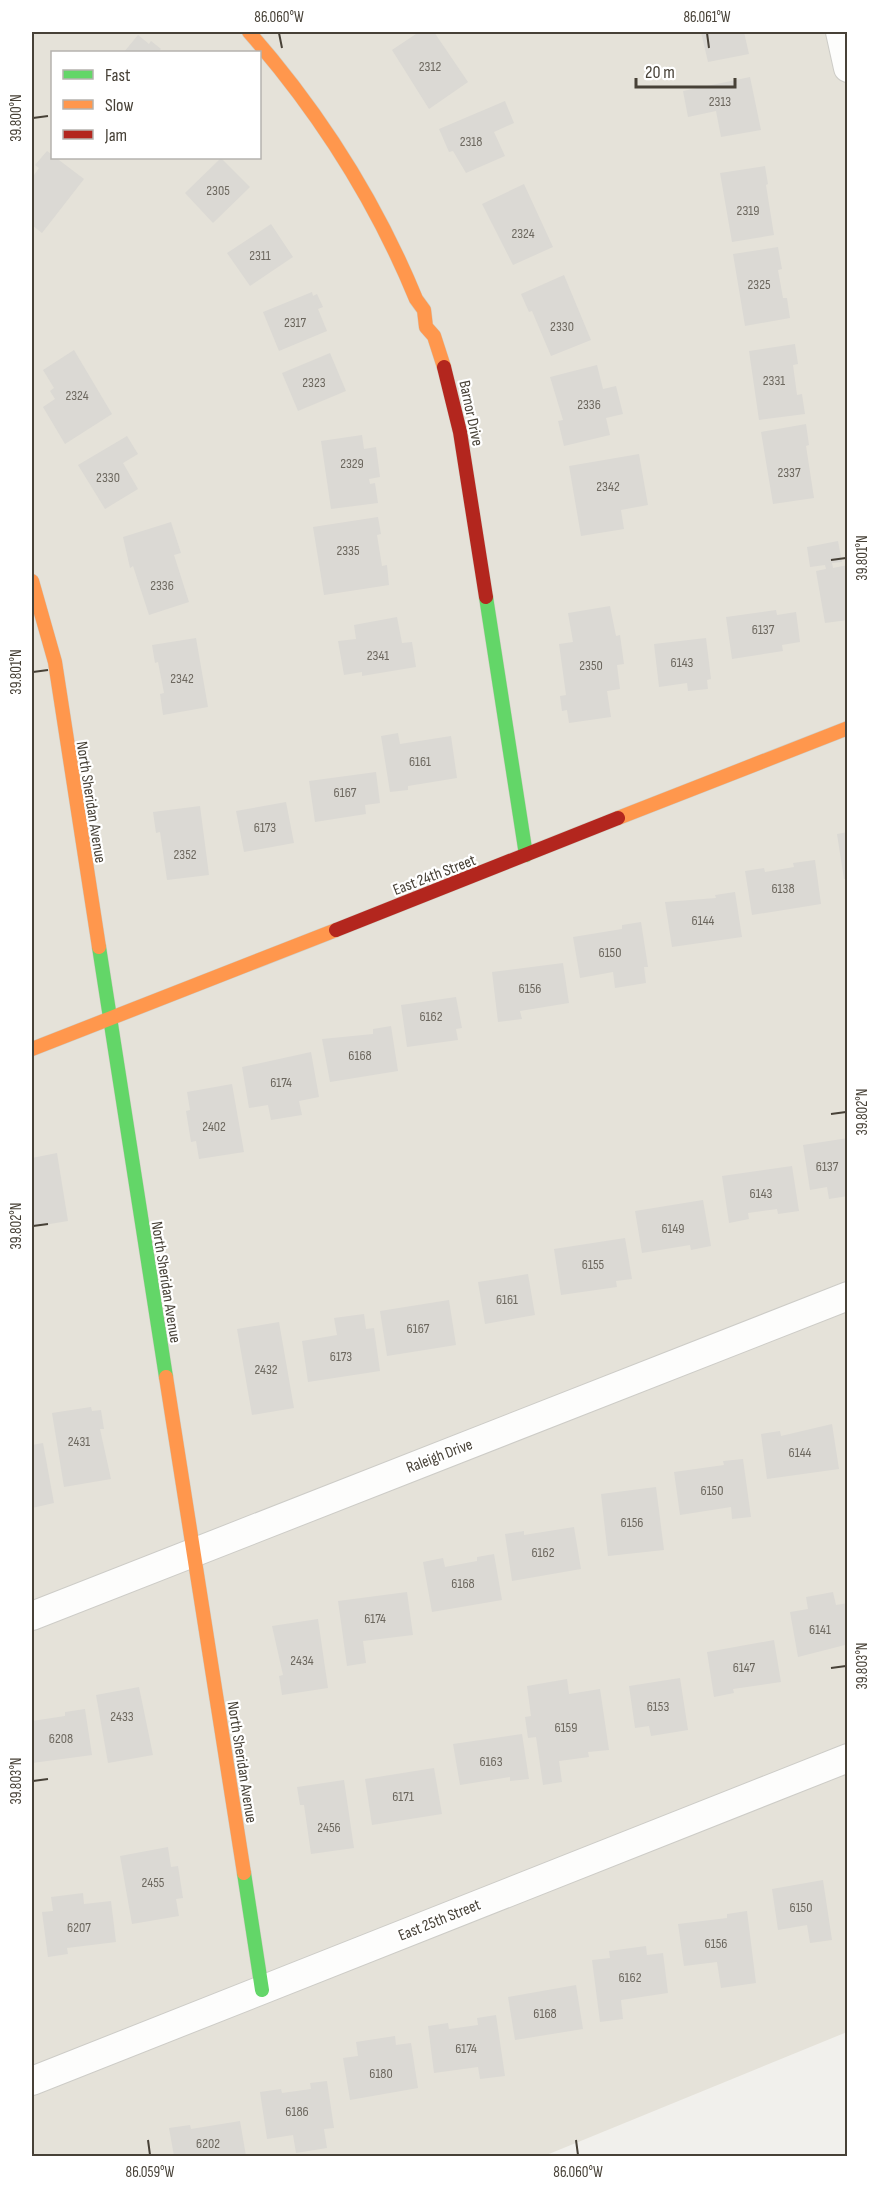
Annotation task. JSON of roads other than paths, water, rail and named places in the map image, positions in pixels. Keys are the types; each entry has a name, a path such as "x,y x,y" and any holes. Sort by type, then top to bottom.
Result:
{"street":[{"name":"Barnor Drive","path":"249,32 297,85 349,160 379,214 416,299 424,310 426,327 434,336 462,440 526,855"},
{"path":"840,32 848,68"},
{"name":"North Sheridan Avenue","path":"32,581 48,630 55,662 262,1990"},
{"name":"East 24th Street","path":"32,1049 848,728"},
{"name":"Raleigh Drive","path":"32,1616 848,1296"},
{"name":"East 25th Street","path":"32,2081 848,1758"}]}
